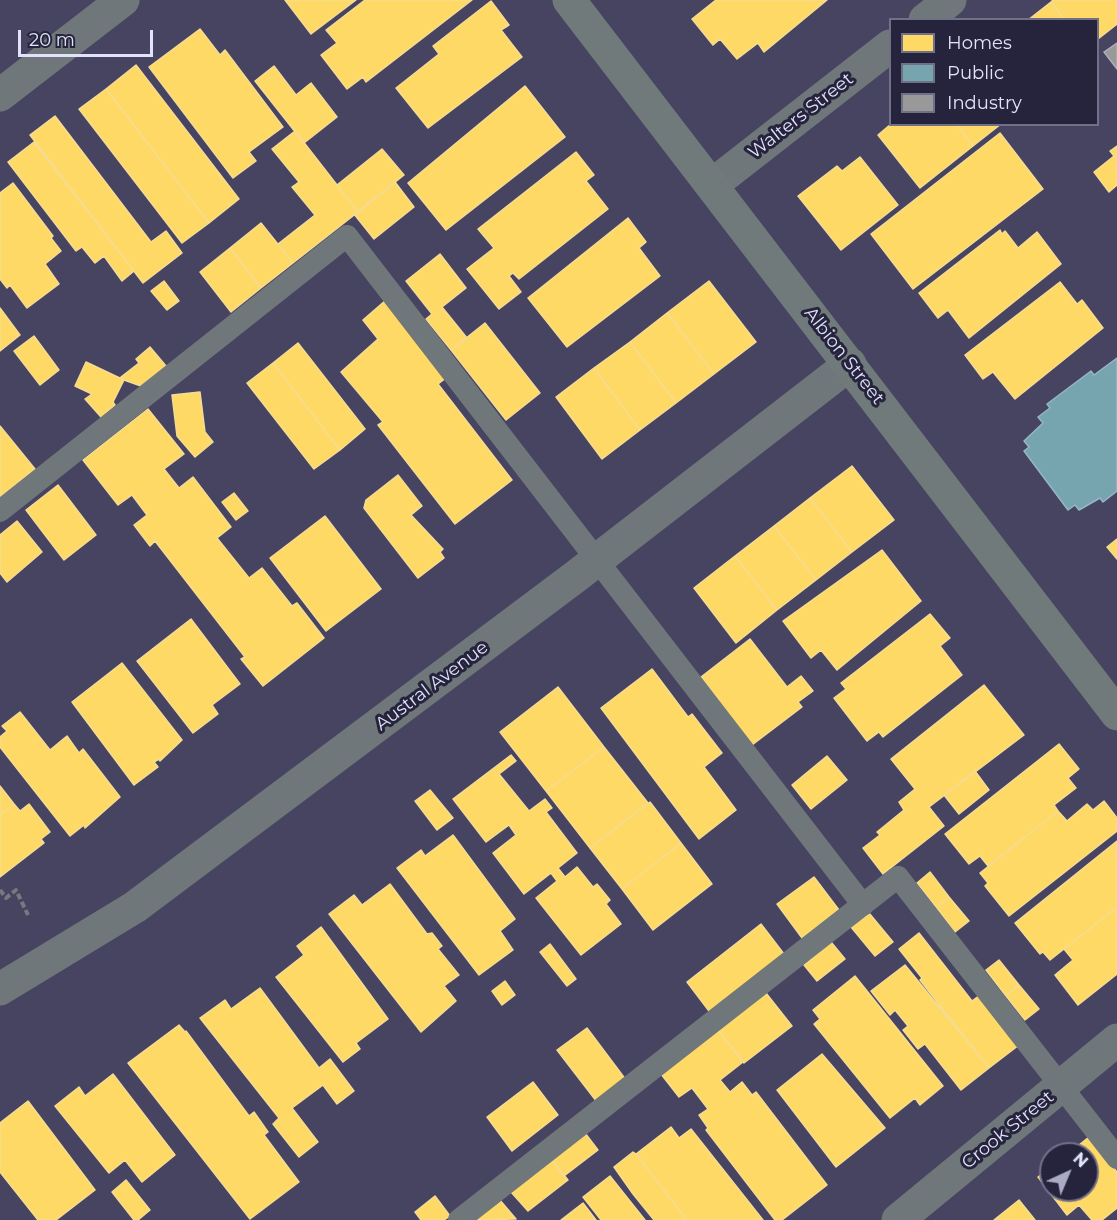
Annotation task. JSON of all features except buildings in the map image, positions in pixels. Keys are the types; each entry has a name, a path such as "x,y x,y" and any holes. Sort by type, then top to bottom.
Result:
{"street":[{"path":"0,95 123,0"},
{"name":"Albion Street","path":"569,0 1117,714"},
{"path":"928,18 950,0"},
{"name":"Walters Street","path":"712,185 889,48"},
{"name":"Austral Avenue","path":"0,989 135,907 598,560 850,364"},
{"name":"Crook Street","path":"898,1220 1117,1040"}],"lane":[{"path":"0,511 347,236 863,905"},
{"path":"459,1220 898,877 1117,1158"}],"path":[{"path":"0,890 6,898 16,890 28,915"}]}
